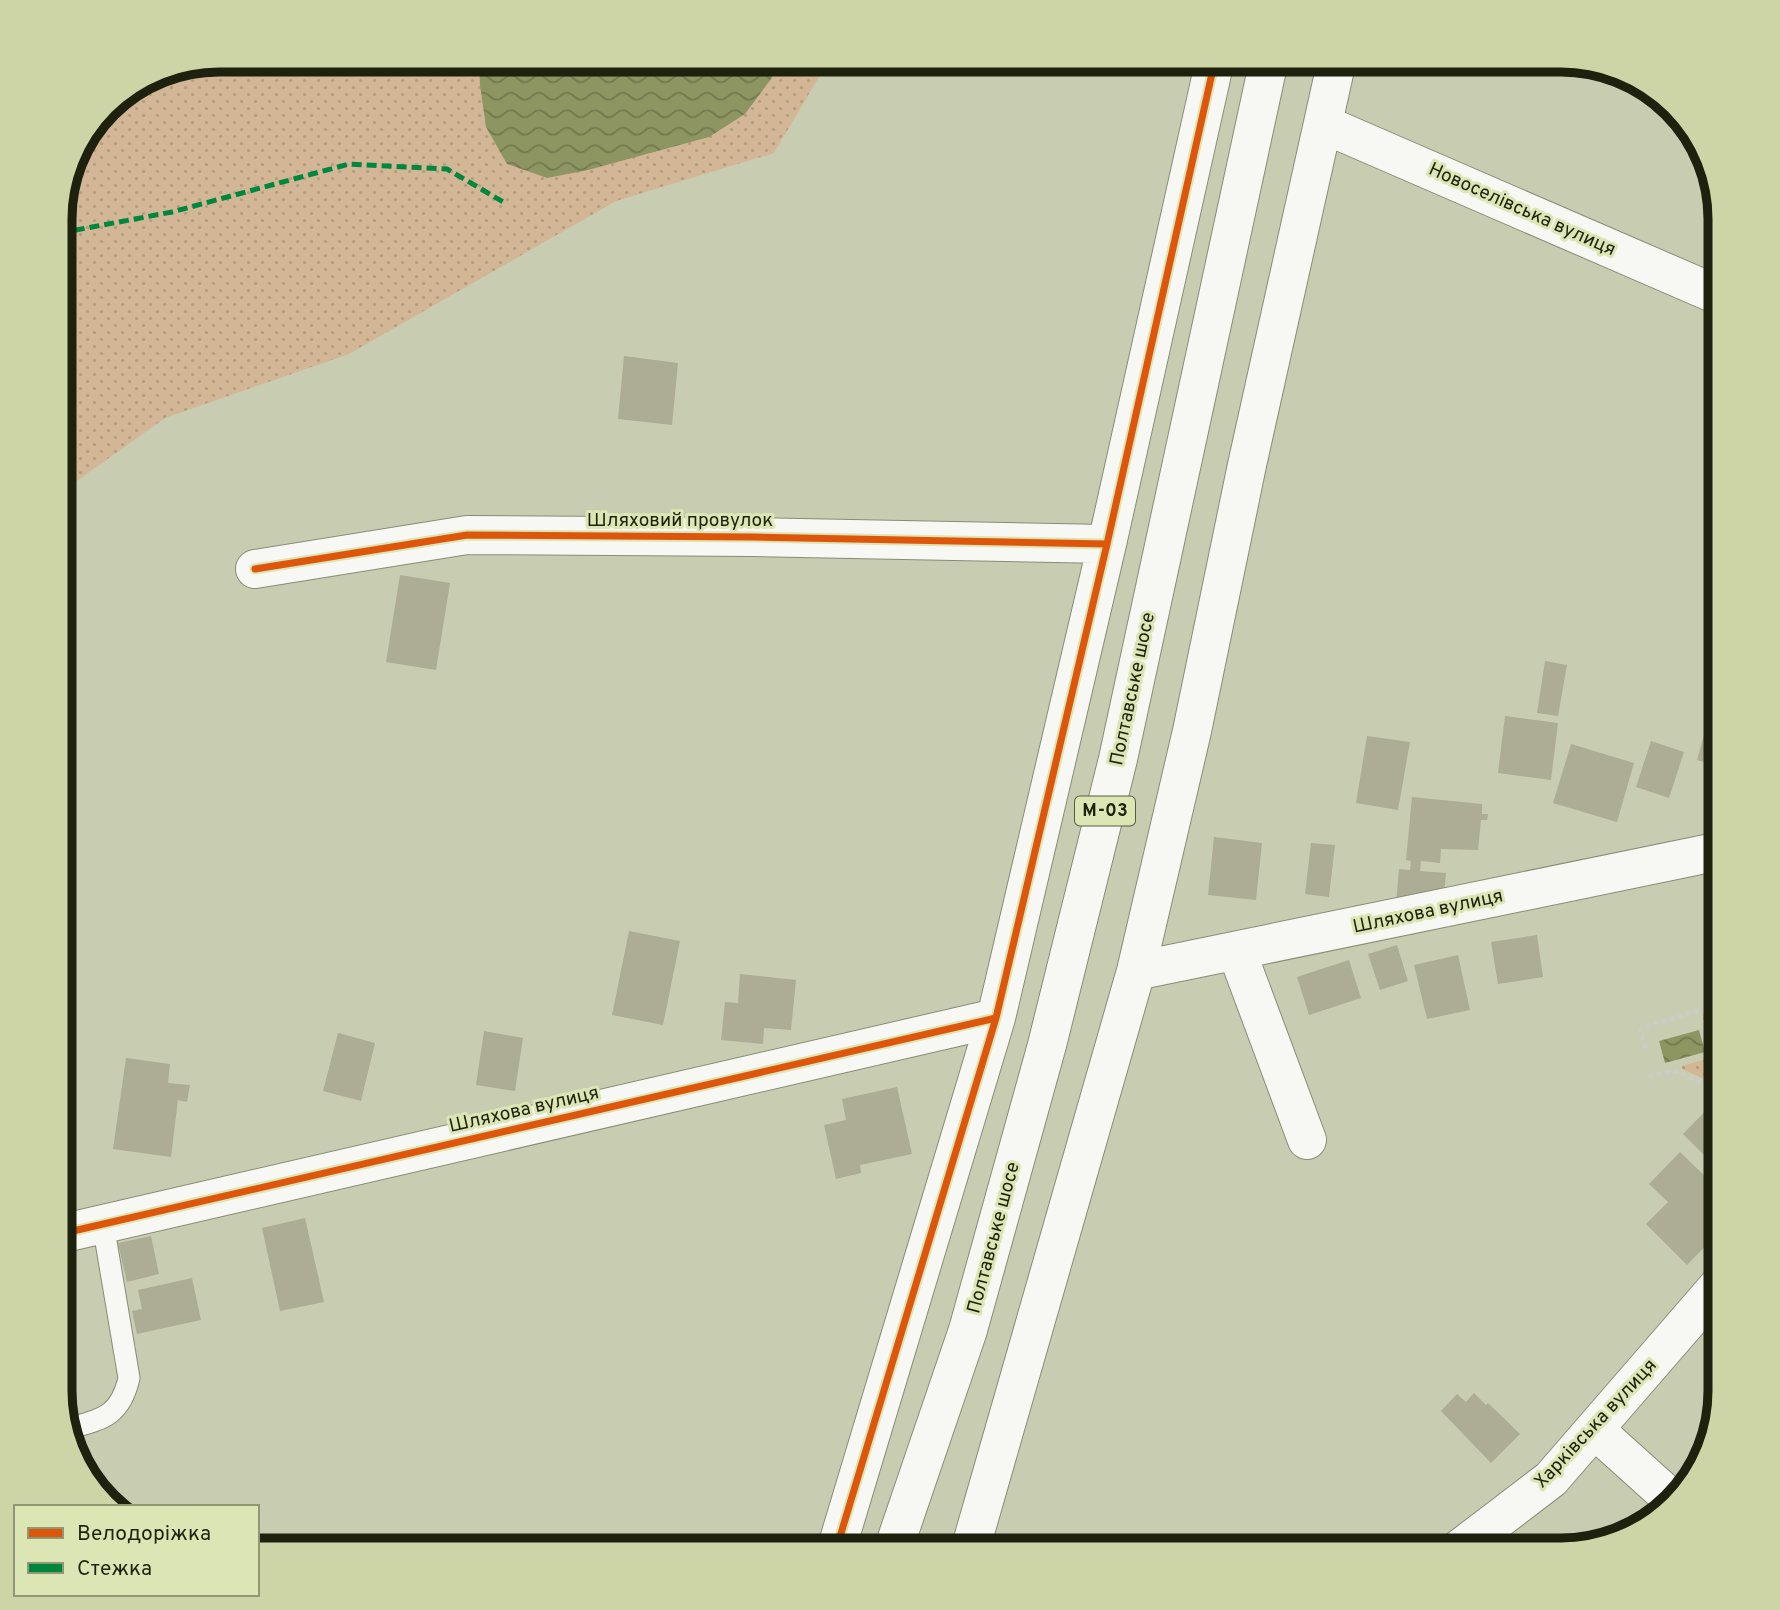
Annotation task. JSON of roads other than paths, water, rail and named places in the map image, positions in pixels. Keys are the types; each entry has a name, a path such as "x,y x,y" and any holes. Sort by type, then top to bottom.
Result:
{"main road":[{"path":"840,1538 996,1018 1107,544 1212,72"},
{"name":"Полтавське шосе","path":"897,1538 968,1330 1050,1032 1118,759 1266,72"},
{"path":"974,1538 1065,1227 1136,971 1192,731 1247,465 1334,72"},
{"name":"Новоселівська вулиця","path":"1323,124 1708,291"},
{"name":"Шляховий провулок","path":"255,569 467,535 766,537 1107,544"},
{"name":"Шляхова вулиця","path":"1136,971 1708,854"},
{"path":"1237,952 1307,1140"},
{"name":"Шляхова вулиця","path":"72,1231 996,1018"},
{"name":"Харківська вулиця","path":"1474,1538 1551,1479 1708,1298"},
{"path":"1595,1430 1666,1494"}],"lane":[{"path":"76,1426 106,1418 117,1408 125,1395 129,1378 103,1224"}],"water":[{"path":"479,72 775,72 745,114 709,137 588,170 547,178 507,164 486,127"},
{"path":"1699,1030 1705,1052 1665,1063 1659,1041"}]}
